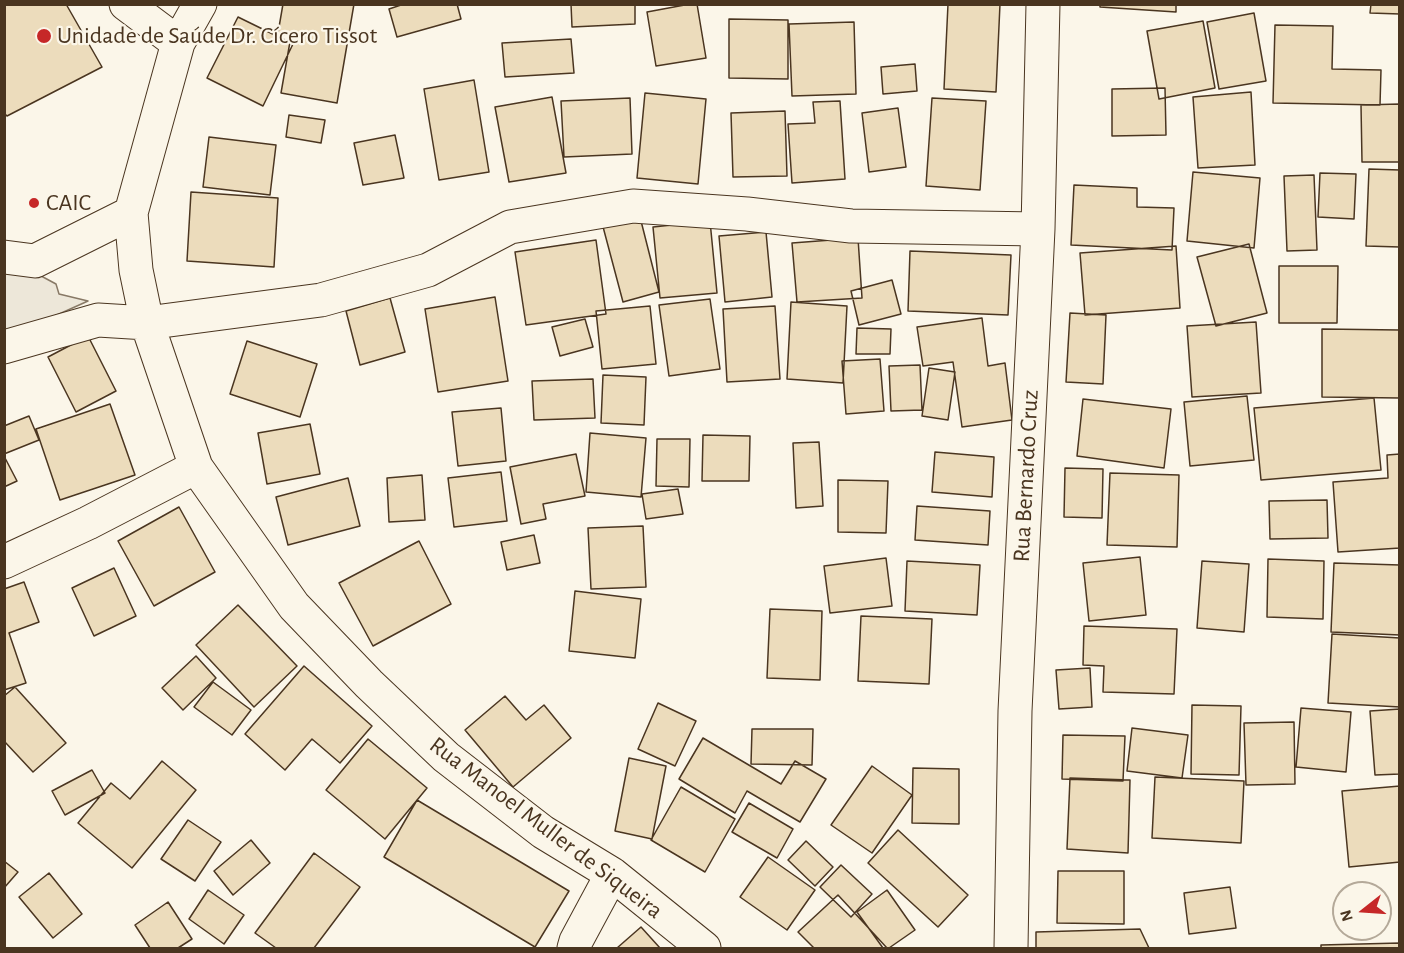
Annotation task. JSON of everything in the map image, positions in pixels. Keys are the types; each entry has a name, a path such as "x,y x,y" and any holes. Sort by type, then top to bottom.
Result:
{"street":[{"path":"126,4 178,43"},
{"name":"Rua Manoel Muller de Siqueira","path":"200,4 178,43 131,213 136,270 147,323 196,467 294,606 369,684 446,757 543,832 612,874 705,948"},
{"name":"Rua Bernardo Cruz","path":"1011,948 1015,711 1038,229 1043,4"},
{"path":"4,347 98,320 147,323 321,300 428,270 510,227 633,206 747,214 851,226 1038,229"},
{"path":"4,256 35,261 131,213"},
{"path":"4,562 88,523 196,467"},
{"path":"574,948 612,874"}],"shaded area":[{"path":"4,256 56,284 59,294 88,301 8,337 4,330"}],"building":[{"name":"Unidade de Saúde Dr. Cícero Tissot","path":"4,4 66,4 102,67 7,116 4,113"},
{"path":"283,4 354,4 337,103 281,93 291,36 278,33"},
{"path":"404,4 457,4 461,19 397,37 389,9"},
{"path":"571,4 635,4 635,24 572,27"},
{"path":"697,4 706,58 656,66 647,12"},
{"path":"948,4 1000,4 996,92 944,89"},
{"path":"1100,4 1176,4 1176,12 1100,7"},
{"path":"1371,4 1400,4 1400,14 1370,13"},
{"path":"1254,13 1266,81 1219,89 1207,22"},
{"path":"238,17 293,44 263,106 207,78"},
{"path":"729,19 788,20 788,79 729,78"},
{"path":"1203,21 1215,88 1159,99 1147,31"},
{"path":"854,22 856,94 792,96 789,24"},
{"path":"1275,25 1333,26 1332,69 1381,70 1380,105 1273,103"},
{"path":"571,39 574,73 505,77 502,43"},
{"path":"915,64 917,91 883,94 881,67"},
{"path":"474,80 489,172 439,180 424,89"},
{"path":"1165,88 1166,135 1112,136 1112,89"},
{"path":"1251,92 1255,165 1198,168 1193,97"},
{"path":"645,93 706,99 698,184 637,178"},
{"path":"552,97 566,173 509,182 495,107"},
{"path":"630,98 632,154 564,157 561,101"},
{"path":"932,98 986,101 980,190 926,186"},
{"path":"840,101 845,179 792,183 788,124 815,123 813,102"},
{"path":"1400,104 1400,162 1362,162 1361,105"},
{"path":"898,108 906,167 869,172 862,113"},
{"path":"785,111 787,176 733,177 731,113"},
{"path":"289,115 325,120 321,143 286,137"},
{"path":"395,135 404,178 363,185 354,143"},
{"path":"209,137 276,145 270,195 203,187"},
{"path":"1369,169 1400,170 1400,247 1366,246"},
{"path":"1193,172 1260,178 1254,248 1187,241"},
{"path":"1320,173 1356,174 1354,219 1318,217"},
{"path":"1314,175 1317,250 1287,251 1284,176"},
{"path":"1074,185 1137,188 1137,207 1174,208 1172,250 1071,245"},
{"path":"191,192 278,198 274,267 187,261"},
{"path":"639,213 659,292 623,302 602,223"},
{"path":"710,221 717,293 660,298 653,227"},
{"path":"766,232 772,297 725,302 719,236"},
{"path":"858,238 862,298 797,302 792,243"},
{"path":"596,240 606,314 526,325 515,252"},
{"path":"1249,244 1267,313 1216,326 1197,257"},
{"path":"1176,246 1180,308 1085,315 1080,253"},
{"path":"910,251 1011,255 1008,315 908,311"},
{"path":"1279,266 1338,266 1337,323 1279,323"},
{"path":"892,280 901,314 859,325 851,291"},
{"path":"495,297 508,381 438,392 425,309"},
{"path":"390,298 405,352 360,365 346,311"},
{"path":"710,299 720,369 669,376 659,305"},
{"path":"791,302 847,306 843,383 787,379"},
{"path":"650,306 656,364 602,369 596,311"},
{"path":"775,306 780,379 727,382 723,309"},
{"path":"1070,313 1106,315 1103,384 1066,382"},
{"path":"982,318 988,366 1005,363 1012,420 962,427 953,362 923,366 917,327"},
{"path":"585,319 593,347 560,356 552,327"},
{"path":"1256,322 1261,393 1192,397 1187,326"},
{"path":"857,328 891,329 890,354 856,354"},
{"path":"1322,329 1400,330 1400,398 1322,397"},
{"path":"88,336 116,391 76,412 48,357"},
{"path":"247,341 317,364 300,417 230,394"},
{"path":"880,359 884,411 846,414 842,361"},
{"path":"920,365 922,410 891,411 889,366"},
{"path":"929,368 955,372 948,420 922,416"},
{"path":"603,375 646,377 644,425 601,423"},
{"path":"593,379 595,418 534,420 532,381"},
{"path":"1247,396 1254,460 1190,466 1184,402"},
{"path":"1374,398 1381,470 1261,480 1254,408"},
{"path":"1083,399 1171,409 1164,468 1077,456"},
{"path":"110,404 135,475 60,500 36,429"},
{"path":"501,408 506,461 458,466 452,412"},
{"path":"29,416 39,440 4,454 4,426"},
{"path":"310,424 320,474 267,484 258,433"},
{"path":"590,433 646,438 641,497 586,492"},
{"path":"703,435 750,436 749,481 702,481"},
{"path":"657,439 690,439 689,487 656,486"},
{"path":"819,442 823,506 796,508 793,443"},
{"path":"935,452 994,457 992,497 932,492"},
{"path":"576,454 585,496 543,504 546,519 521,524 510,467"},
{"path":"1400,454 1400,548 1338,552 1333,482 1388,478 1387,455"},
{"path":"4,456 17,481 4,487"},
{"path":"1065,468 1103,469 1102,518 1064,517"},
{"path":"501,472 507,521 454,527 448,478"},
{"path":"1110,473 1179,475 1177,547 1107,545"},
{"path":"422,475 425,520 389,522 387,478"},
{"path":"348,478 360,526 288,545 276,497"},
{"path":"838,480 888,481 886,533 838,532"},
{"path":"678,489 683,514 646,519 642,494"},
{"path":"1327,500 1328,538 1270,539 1269,501"},
{"path":"917,506 990,511 988,545 915,540"},
{"path":"179,507 215,572 154,606 118,541"},
{"path":"643,526 646,587 591,589 588,528"},
{"path":"534,535 540,563 507,570 501,542"},
{"path":"419,541 451,604 373,646 339,583"},
{"path":"1140,557 1146,615 1089,621 1083,563"},
{"path":"886,558 892,606 830,613 824,566"},
{"path":"1268,559 1324,561 1323,619 1267,617"},
{"path":"907,561 980,565 977,615 905,611"},
{"path":"1202,561 1249,564 1244,632 1197,628"},
{"path":"1334,563 1400,565 1400,635 1331,632"},
{"path":"114,568 136,616 94,636 72,588"},
{"path":"24,582 39,622 9,633 26,683 4,690 4,589"},
{"path":"575,591 641,599 635,658 569,651"},
{"path":"238,605 297,666 254,707 196,645"},
{"path":"770,609 822,611 820,680 767,678"},
{"path":"861,616 932,619 929,684 858,681"},
{"path":"1084,626 1177,629 1174,694 1103,692 1104,666 1083,665"},
{"path":"1332,634 1400,638 1400,707 1328,703"},
{"path":"196,656 216,678 183,710 162,688"},
{"path":"304,666 372,726 340,763 312,739 285,770 245,734"},
{"path":"1090,668 1092,707 1059,709 1056,670"},
{"path":"213,682 251,710 232,735 194,707"},
{"path":"15,687 66,743 33,772 4,741 4,696"},
{"path":"505,696 526,720 544,705 571,738 513,787 465,730"},
{"path":"658,703 696,721 675,766 638,749"},
{"path":"1192,705 1241,706 1239,775 1191,774"},
{"path":"1301,708 1351,712 1346,772 1296,767"},
{"path":"1400,709 1400,774 1375,775 1370,711"},
{"path":"1294,722 1295,784 1246,785 1244,723"},
{"path":"1132,728 1188,735 1182,778 1127,771"},
{"path":"752,729 813,729 812,765 751,764"},
{"path":"1063,735 1125,736 1123,781 1062,779"},
{"path":"703,738 781,784 795,761 826,779 800,822 747,791 735,813 679,779"},
{"path":"368,739 427,788 385,839 326,790"},
{"path":"629,758 666,766 652,839 615,831"},
{"path":"162,761 196,790 132,868 78,823 111,783 130,799"},
{"path":"872,766 912,795 872,853 831,825"},
{"path":"913,768 959,769 959,824 912,823"},
{"path":"92,770 105,793 65,815 52,791"},
{"path":"1155,777 1244,781 1241,843 1152,838"},
{"path":"1070,778 1130,780 1128,853 1067,849"},
{"path":"1400,786 1400,862 1349,867 1342,791"},
{"path":"681,787 735,819 705,872 651,840"},
{"path":"417,800 569,891 535,947 384,857"},
{"path":"749,803 793,829 777,858 732,832"},
{"path":"188,820 221,842 195,881 161,859"},
{"path":"898,830 968,895 938,927 868,863"},
{"path":"251,840 270,863 233,895 214,871"},
{"path":"806,841 833,867 815,886 788,860"},
{"path":"314,853 360,887 314,948 276,948 255,933"},
{"path":"768,857 815,890 787,930 740,897"},
{"path":"4,861 18,872 4,888"},
{"path":"841,865 872,894 851,917 820,887"},
{"path":"1058,871 1124,871 1124,924 1057,923"},
{"path":"49,873 82,914 53,938 19,897"},
{"path":"1230,887 1236,928 1189,934 1184,893"},
{"path":"208,890 244,915 224,944 189,919"},
{"path":"887,890 915,930 889,948 883,948 857,912"},
{"path":"838,895 887,948 814,948 798,932"},
{"path":"168,902 192,939 178,948 150,948 135,925"},
{"path":"641,927 660,948 617,948"},
{"path":"1140,929 1149,948 1036,948 1036,932"},
{"path":"1400,943 1400,948 1321,948 1321,945"}],"place":[{"name":"Unidade de Saúde Dr. Cícero Tissot","path":"44,36"},
{"name":"CAIC","path":"34,203"}]}
